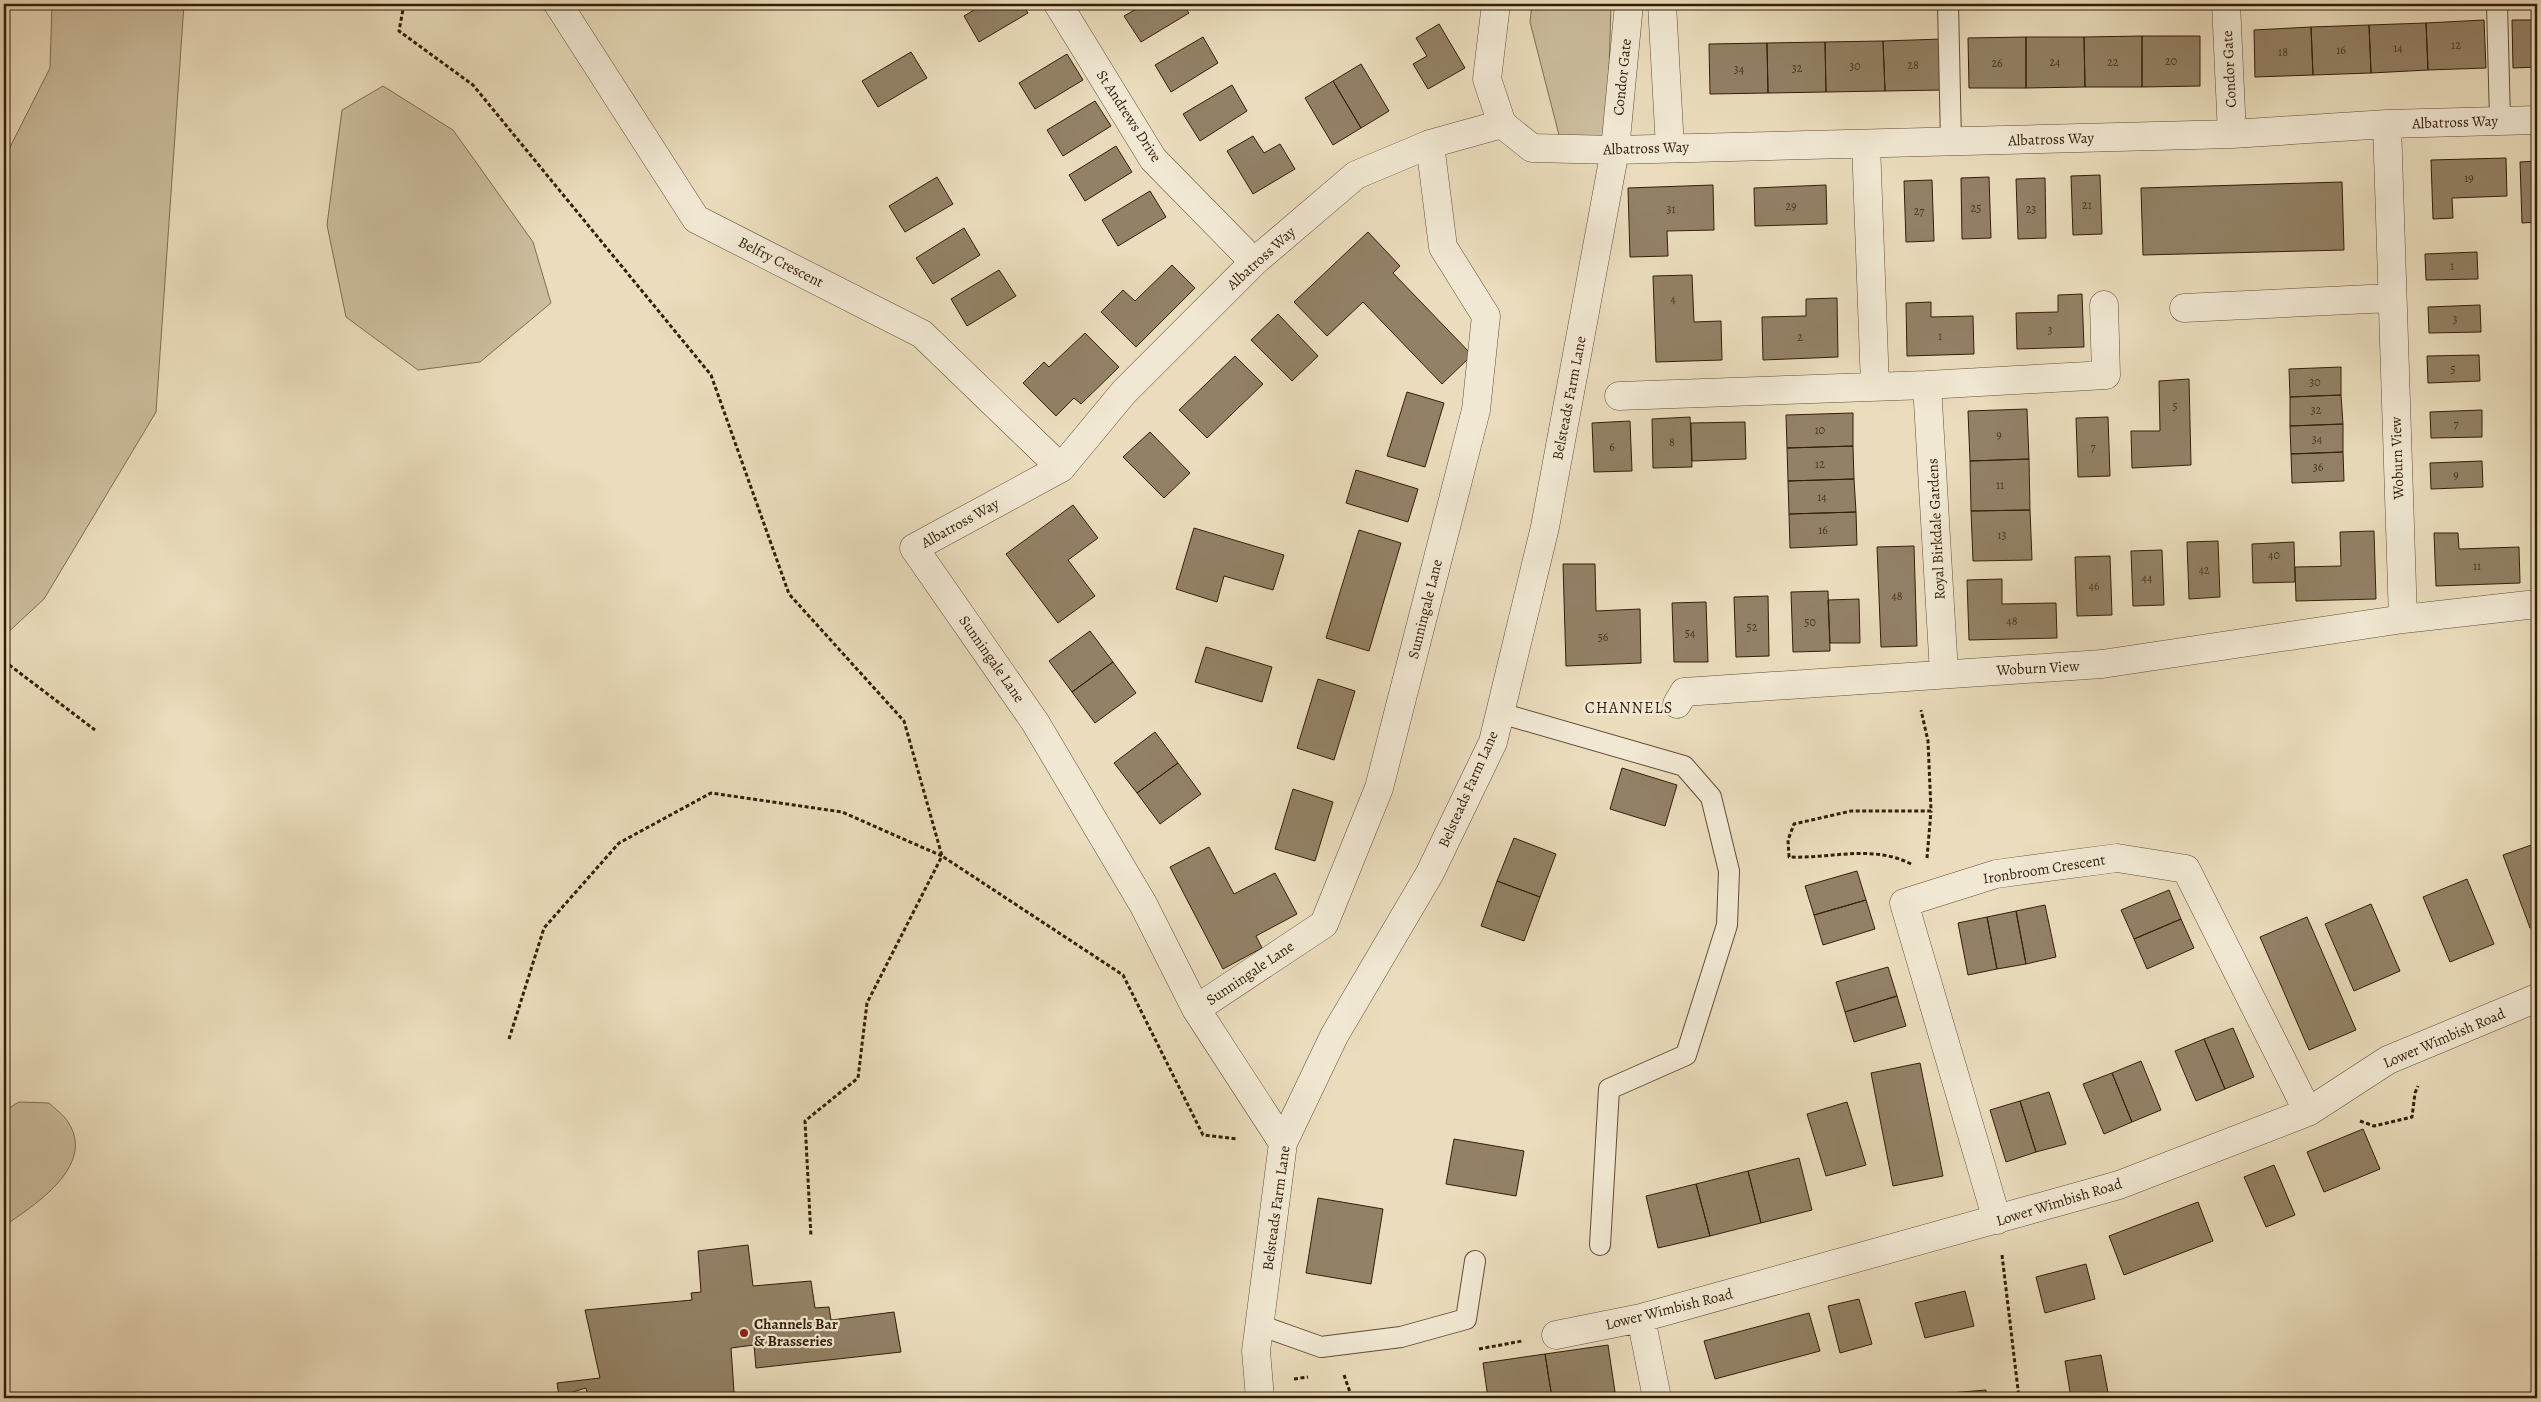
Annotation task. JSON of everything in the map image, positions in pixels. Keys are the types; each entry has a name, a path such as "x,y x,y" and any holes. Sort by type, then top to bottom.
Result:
{"street":[{"name":"Belfry Crescent","path":"558,4 696,219 922,334 1061,468"},
{"name":"St Andrews Drive","path":"1058,4 1153,159 1254,262"},
{"path":"1496,4 1488,79 1502,124"},
{"name":"Condor Gate","path":"1615,150 1629,4"},
{"path":"1662,4 1670,148"},
{"name":"Condor Gate","path":"2226,4 2232,134"},
{"name":"Albatross Way","path":"914,548 1061,468 1124,392 1254,262 1356,175 1430,144 1502,124 1532,148 1615,150 2232,134 2386,124 2537,120"},
{"name":"Woburn View","path":"2386,124 2403,619"},
{"name":"Sunningale Lane","path":"1196,1009 1324,924 1379,788 1476,410 1486,316 1443,246 1430,144"},
{"path":"1866,144 1875,386"},
{"name":"Belsteads Farm Lane","path":"1260,1398 1256,1351 1283,1144 1334,1036 1430,874 1493,742 1545,527 1615,150"},
{"path":"2184,308 2391,298"},
{"path":"1619,396 1927,385 2106,375 2104,305"},
{"name":"Royal Birkdale Gardens","path":"1927,385 1944,673"},
{"name":"Sunningale Lane","path":"914,548 1035,722 1143,904 1196,1009 1283,1144"},
{"name":"Woburn View","path":"1677,704 1684,692 1912,675 2102,664 2403,619 2537,604"},
{"name":"Ironbroom Crescent","path":"1998,1220 1904,903 1928,882 2116,858 2186,869 2308,1112"},
{"name":"Lower Wimbish Road","path":"1556,1335 1641,1318 2119,1185 2308,1112 2388,1060 2537,998"},
{"path":"1641,1318 1657,1398"}],"lane":[{"path":"1948,4 1951,142"},
{"path":"2497,4 2500,120"},
{"path":"1500,713 1684,766 1711,797 1729,871 1727,925 1686,1055 1609,1089 1600,1245"},
{"path":"1259,1325 1321,1346 1401,1337 1466,1319 1475,1261"}],"path":[{"path":"404,4 399,31 473,85 711,375 789,594 904,721 942,856 867,1002 858,1078 805,1121 810,1237"},
{"path":"4,661 95,730"},
{"path":"1912,675 1928,741 1931,811 1928,882"},
{"path":"509,1039 544,928 619,843 711,793 842,812 942,856 1123,975 1203,1135 1283,1144"},
{"path":"1928,882 1897,856 1849,852 1789,857 1788,840 1794,824 1851,811 1931,811"},
{"path":"1998,1220 2019,1398"},
{"path":"1344,1373 1352,1398"}],"shaded area":[{"path":"52,4 184,4 156,412 44,599 4,636 4,159 50,68"},
{"path":"1532,4 1611,4 1607,141 1560,139 1530,22"},
{"path":"383,86 453,130 533,242 551,303 480,362 418,370 346,317 327,225 342,110"},
{"path":"19,1102 49,1103 62,1114 75,1138 74,1154 68,1169 58,1183 45,1196 4,1226 4,1111"}],"building":[{"path":"984,4 1022,4 1028,13 979,42 964,16"},
{"path":"1145,4 1183,4 1189,13 1141,42 1124,16"},
{"path":"1764,4 1800,4 1800,6 1764,7"},
{"path":"2484,20 2486,68 2428,70 2426,23"},
{"path":"2512,20 2537,20 2537,67 2513,68"},
{"path":"2426,23 2428,70 2371,73 2369,25"},
{"path":"1439,24 1465,68 1428,89 1413,64 1427,56 1416,38"},
{"path":"2369,25 2371,73 2313,75 2311,27"},
{"path":"2311,27 2313,75 2255,77 2254,30"},
{"path":"2142,36 2200,36 2200,86 2142,87"},
{"path":"2142,36 2142,87 2085,87 2084,37"},
{"path":"1203,37 1218,63 1171,92 1155,65"},
{"path":"2026,37 2026,88 1969,88 1968,38"},
{"path":"2026,37 2084,37 2085,87 2026,88"},
{"path":"1942,39 1943,90 1885,91 1883,41"},
{"path":"1883,41 1885,91 1826,92 1825,42"},
{"path":"1825,42 1826,92 1768,93 1767,43"},
{"path":"1767,43 1768,93 1710,94 1709,44"},
{"path":"911,52 927,78 878,107 862,81"},
{"path":"1067,54 1083,80 1035,109 1019,83"},
{"path":"1361,64 1389,111 1361,128 1333,81"},
{"path":"1333,81 1361,128 1333,145 1305,98"},
{"path":"1232,85 1247,111 1200,141 1183,114"},
{"path":"1095,101 1111,126 1063,156 1047,130"},
{"path":"1253,136 1264,153 1280,144 1295,169 1253,194 1227,151"},
{"path":"1116,146 1132,172 1085,201 1069,175"},
{"path":"2506,158 2507,196 2452,198 2453,218 2433,219 2431,160"},
{"path":"2537,161 2537,222 2522,223 2520,162"},
{"path":"2100,175 2102,234 2073,235 2071,176"},
{"path":"937,177 953,204 905,232 889,206"},
{"path":"1989,177 1991,238 1962,239 1961,178"},
{"path":"2045,178 2046,238 2018,239 2016,179"},
{"path":"1932,180 1934,241 1906,242 1904,181"},
{"path":"2342,182 2344,250 2143,255 2141,188"},
{"path":"1713,185 1714,230 1667,231 1668,256 1630,257 1628,188"},
{"path":"1826,185 1827,224 1755,226 1754,188"},
{"path":"1150,191 1166,217 1118,246 1102,220"},
{"path":"964,228 980,255 933,284 916,258"},
{"path":"1368,232 1400,266 1393,273 1472,355 1442,384 1363,302 1327,336 1294,302"},
{"path":"2477,252 2478,279 2426,280 2425,254"},
{"path":"1172,265 1195,288 1136,347 1101,312 1123,290 1135,301"},
{"path":"999,270 1016,296 967,326 951,299"},
{"path":"1692,275 1694,322 1721,321 1722,360 1656,362 1653,276"},
{"path":"2082,294 2084,347 2017,349 2016,313 2058,312 2058,295"},
{"path":"1837,298 1838,357 1763,360 1762,317 1806,316 1806,299"},
{"path":"1931,302 1931,317 1973,316 1974,354 1907,356 1906,303"},
{"path":"2480,305 2481,332 2429,333 2428,307"},
{"path":"1278,314 1318,356 1292,381 1251,340"},
{"path":"1085,333 1119,367 1081,404 1074,398 1056,416 1023,383 1044,362 1049,367"},
{"path":"2479,355 2480,381 2428,383 2427,356"},
{"path":"1235,356 1263,384 1207,438 1179,410"},
{"path":"2341,367 2341,395 2290,397 2289,369"},
{"path":"2189,379 2191,465 2132,468 2131,431 2160,431 2159,381"},
{"path":"1407,392 1444,403 1425,467 1387,456"},
{"path":"2341,395 2343,424 2290,426 2290,397"},
{"path":"2027,409 2029,459 1970,461 1968,411"},
{"path":"2482,410 2482,437 2431,438 2430,412"},
{"path":"1853,413 1853,446 1787,448 1786,415"},
{"path":"1690,417 1692,467 1653,468 1652,419"},
{"path":"2108,417 2110,476 2078,477 2076,418"},
{"path":"1630,421 1632,471 1594,472 1592,423"},
{"path":"1745,422 1746,459 1692,461 1691,423"},
{"path":"2343,424 2343,452 2291,454 2290,426"},
{"path":"1150,432 1190,473 1164,498 1123,457"},
{"path":"1853,446 1854,479 1788,481 1787,448"},
{"path":"2343,452 2344,481 2292,483 2291,454"},
{"path":"2029,459 2030,510 1971,511 1970,461"},
{"path":"2482,461 2483,487 2431,489 2430,463"},
{"path":"2535,469 2537,469 2537,518"},
{"path":"1356,470 1418,489 1408,522 1346,503"},
{"path":"1854,479 1856,512 1789,514 1788,481"},
{"path":"1073,505 1098,538 1068,560 1095,596 1058,623 1006,554"},
{"path":"2030,510 2032,560 1973,561 1971,511"},
{"path":"1856,512 1857,545 1790,548 1789,514"},
{"path":"1194,528 1284,555 1273,590 1224,576 1217,602 1176,589"},
{"path":"1359,530 1401,543 1369,651 1326,638"},
{"path":"2374,531 2376,599 2296,601 2295,567 2341,566 2340,532"},
{"path":"2434,533 2458,533 2459,549 2519,547 2520,583 2436,586"},
{"path":"2218,541 2220,597 2189,599 2187,542"},
{"path":"2294,542 2295,582 2253,583 2252,544"},
{"path":"1914,546 1917,646 1881,647 1877,547"},
{"path":"2162,550 2164,605 2133,606 2131,551"},
{"path":"2110,556 2112,615 2077,616 2075,557"},
{"path":"1563,564 1595,564 1596,611 1640,609 1641,663 1566,666"},
{"path":"2002,579 2002,604 2056,603 2057,638 1969,640 1967,580"},
{"path":"1828,591 1830,651 1793,652 1791,592"},
{"path":"1768,596 1769,656 1736,657 1734,597"},
{"path":"1859,599 1860,643 1830,643 1828,600"},
{"path":"1706,602 1708,662 1674,662 1672,603"},
{"path":"1090,631 1113,662 1072,692 1049,661"},
{"path":"1206,647 1272,667 1262,702 1195,682"},
{"path":"1113,662 1136,693 1095,723 1072,692"},
{"path":"1318,679 1355,691 1334,760 1297,748"},
{"path":"1155,732 1178,763 1137,793 1114,763"},
{"path":"1178,763 1201,794 1160,824 1137,793"},
{"path":"1622,768 1677,785 1665,826 1610,809"},
{"path":"1293,789 1333,802 1315,861 1275,849"},
{"path":"1514,838 1556,854 1540,897 1497,881"},
{"path":"2537,843 2537,926 2530,928 2503,855"},
{"path":"1209,847 1234,894 1275,873 1297,914 1256,936 1262,948 1223,969 1170,867"},
{"path":"1857,871 1866,900 1814,915 1805,886"},
{"path":"2467,879 2494,944 2450,962 2423,897"},
{"path":"1497,881 1540,897 1524,941 1481,926"},
{"path":"2169,890 2181,919 2134,939 2121,910"},
{"path":"1866,900 1875,929 1823,945 1814,915"},
{"path":"2371,904 2400,971 2354,991 2325,924"},
{"path":"2045,905 2056,957 2026,964 2016,911"},
{"path":"2016,911 2026,964 1997,969 1987,917"},
{"path":"1987,917 1997,969 1968,975 1958,923"},
{"path":"2307,917 2356,1030 2309,1050 2260,937"},
{"path":"2181,919 2194,948 2147,969 2134,939"},
{"path":"1888,967 1897,996 1845,1012 1836,982"},
{"path":"1897,996 1906,1026 1854,1042 1845,1012"},
{"path":"2233,1028 2254,1077 2225,1089 2204,1039"},
{"path":"2204,1039 2225,1089 2196,1101 2175,1051"},
{"path":"2141,1061 2161,1110 2132,1122 2112,1073"},
{"path":"1920,1063 1943,1176 1893,1186 1871,1073"},
{"path":"2112,1073 2132,1122 2104,1134 2083,1084"},
{"path":"2049,1092 2066,1144 2036,1152 2020,1101"},
{"path":"2020,1101 2036,1152 2006,1162 1990,1110"},
{"path":"1847,1102 1866,1165 1826,1176 1807,1114"},
{"path":"2363,1129 2380,1169 2324,1192 2307,1152"},
{"path":"1454,1139 1524,1151 1516,1196 1446,1184"},
{"path":"1799,1158 1812,1210 1761,1223 1748,1171"},
{"path":"2274,1165 2295,1215 2266,1227 2244,1177"},
{"path":"1748,1171 1761,1223 1710,1236 1696,1184"},
{"path":"1696,1184 1710,1236 1658,1248 1646,1196"},
{"path":"1318,1198 1383,1209 1371,1284 1306,1273"},
{"path":"2198,1202 2213,1241 2124,1275 2109,1236"},
{"name":"Channels Bar & Brasseries","path":"748,1245 753,1286 811,1281 815,1308 829,1307 831,1320 894,1312 901,1352 756,1368 754,1345 731,1348 734,1392 678,1398 588,1398 586,1388 559,1396 557,1383 600,1378 585,1310 692,1300 691,1293 701,1292 698,1251"},
{"path":"2086,1264 2095,1299 2045,1313 2036,1277"},
{"path":"1965,1291 1974,1326 1925,1338 1915,1303"},
{"path":"1859,1299 1872,1344 1840,1353 1828,1306"},
{"path":"1809,1313 1820,1351 1715,1379 1704,1341"},
{"path":"1608,1345 1615,1392 1574,1398 1552,1398 1545,1354"},
{"path":"1545,1354 1552,1398 1488,1398 1483,1363"},
{"path":"2101,1355 2109,1398 2071,1398 2065,1361"},
{"path":"1986,1390 1986,1398 1950,1398 1950,1393"}],"place":[{"name":"Channels Bar & Brasseries","path":"744,1333"}],"district":[{"name":"CHANNELS","path":"1629,707"}]}
